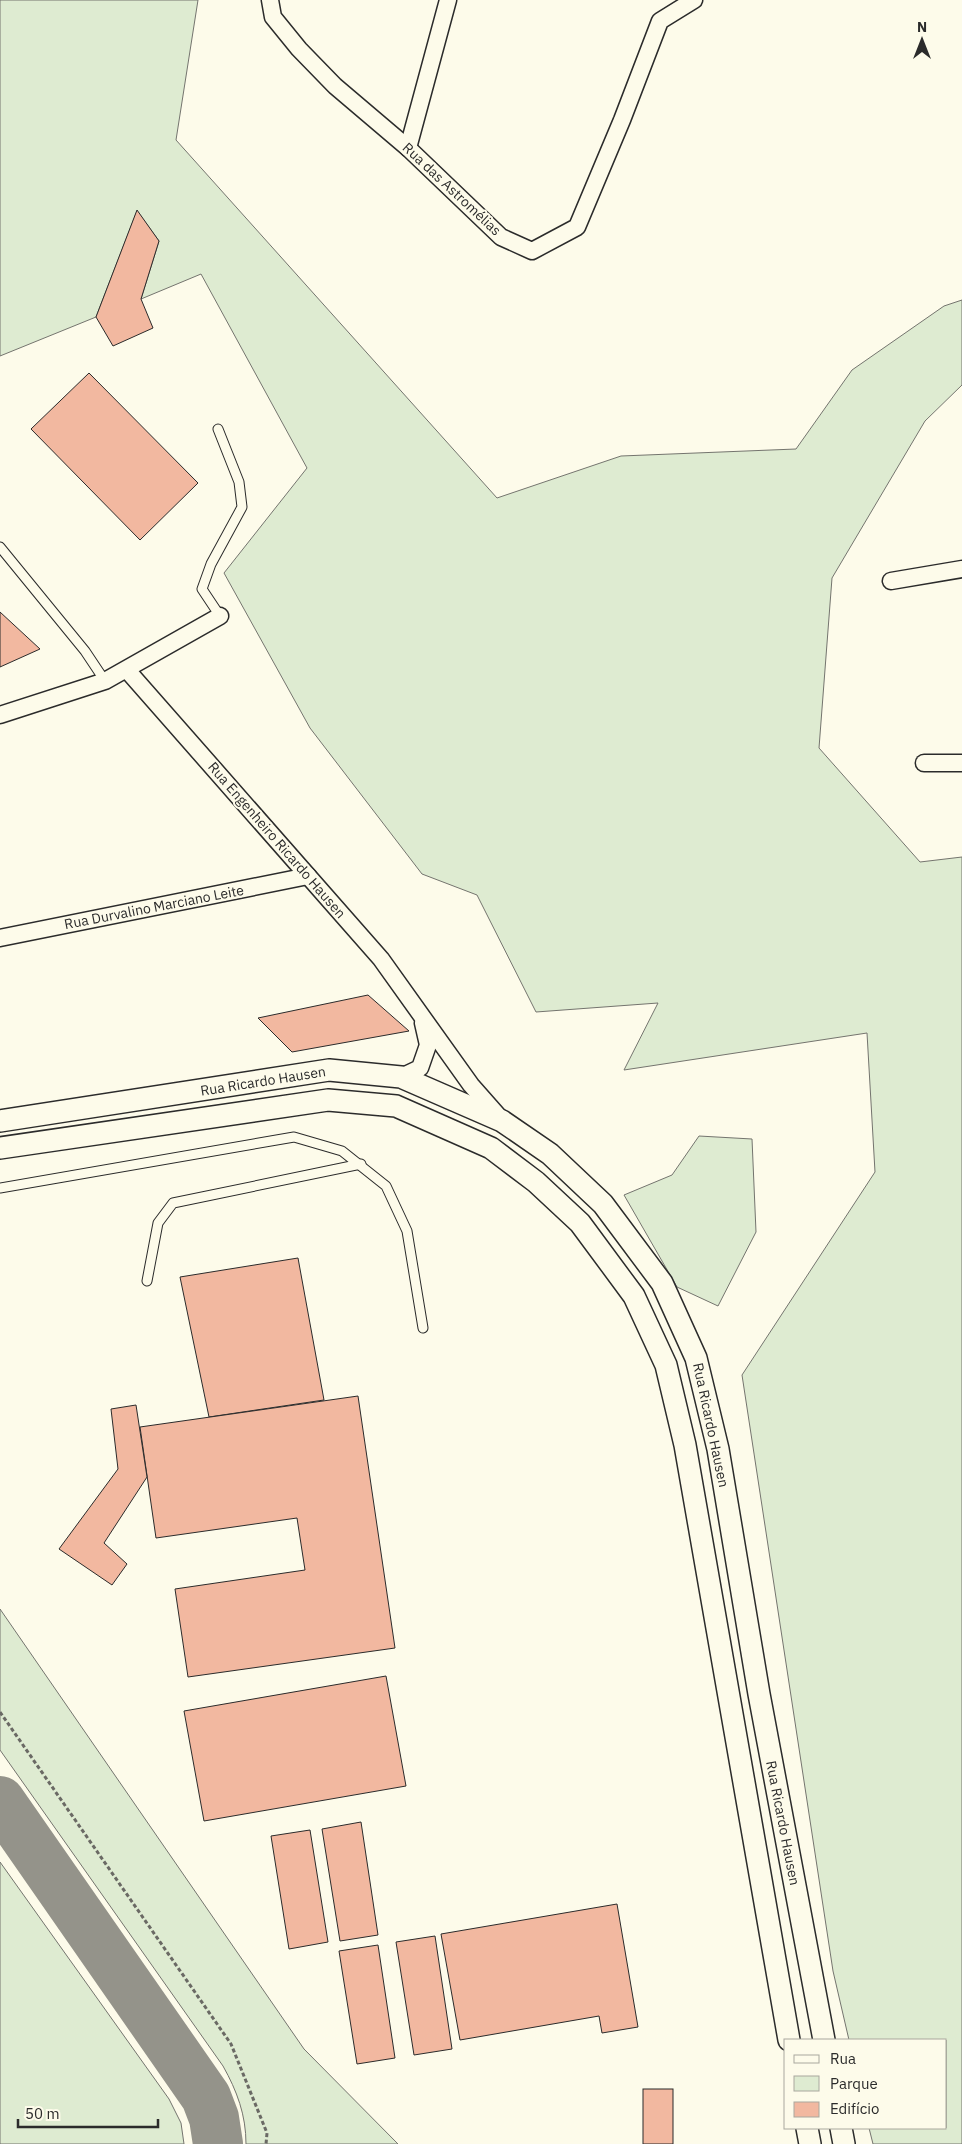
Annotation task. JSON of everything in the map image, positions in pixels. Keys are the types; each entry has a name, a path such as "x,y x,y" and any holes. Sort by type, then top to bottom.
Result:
{"street":[{"name":"Rua das Astromélias","path":"270,0 273,17 335,86 408,148 501,237 532,251 577,227 622,120 660,21 694,0"},
{"path":"408,148 448,0"},
{"path":"891,581 962,569"},
{"path":"0,715 105,681 220,616"},
{"name":"Rua Engenheiro Ricardo Hausen","path":"127,670 381,959 471,1085 502,1120"},
{"path":"924,763 962,763"},
{"name":"Rua Durvalino Marciano Leite","path":"0,938 308,876"},
{"name":"Rua Engenheiro Ricardo Hausen","path":"401,1077 420,1068 428,1045 421,1016"},
{"name":"Rua Ricardo Hausen","path":"0,1121 330,1070 401,1077 502,1120 550,1154 603,1204 662,1283 696,1358 718,1449 759,1694 824,2039"},
{"name":"Rua Ricardo Hausen","path":"0,1148 328,1100 396,1106 492,1148 536,1182 580,1223 634,1296 666,1365 685,1445 789,2039"},
{"path":"806,2129 810,2144"},
{"path":"841,2129 844,2144"}],"lane":[{"path":"218,429 238,482 242,506 211,564 202,589 220,616"},
{"path":"0,547 85,651 105,681"},
{"path":"0,1188 294,1137 342,1151 361,1164 386,1186 407,1231 423,1328"},
{"path":"147,1281 158,1223 173,1203 361,1164"}],"path":[{"path":"0,1712 231,2044 267,2133 266,2144"}],"green space":[{"path":"0,0 198,0 176,140 497,498 621,456 796,449 852,370 944,306 962,300 962,385 925,421 832,578 819,748 920,862 962,857 962,2144 873,2144 869,2129 947,2129 947,2039 849,2039 833,1971 742,1375 875,1172 867,1033 624,1070 658,1003 536,1012 477,895 422,874 310,728 224,573 307,468 201,274 141,299 159,241 137,211 96,317 0,356"},
{"path":"699,1136 752,1139 756,1232 718,1306 677,1287 624,1195 672,1175"},
{"path":"0,1609 304,2049 398,2144 246,2144 246,2133 240,2103 223,2066 0,1750"},
{"path":"0,1862 169,2099 181,2123 184,2144 0,2144"}],"building":[{"path":"137,210 159,241 141,299 153,328 113,346 96,317"},
{"path":"89,373 198,483 140,540 31,429"},
{"path":"0,612 40,649 0,667"},
{"path":"368,995 409,1031 292,1052 258,1018"},
{"path":"298,1258 324,1400 209,1417 180,1277"},
{"path":"358,1396 395,1648 188,1677 175,1589 305,1570 297,1518 156,1538 140,1427"},
{"path":"136,1405 147,1477 104,1543 127,1564 112,1585 59,1549 118,1469 111,1409"},
{"path":"386,1676 406,1786 204,1821 184,1711"},
{"path":"361,1822 378,1935 340,1941 322,1829"},
{"path":"310,1830 328,1942 289,1949 271,1836"},
{"path":"617,1904 638,2027 602,2033 599,2016 460,2040 441,1934"},
{"path":"435,1936 452,2049 414,2055 396,1942"},
{"path":"378,1945 395,2058 357,2064 339,1951"},
{"path":"643,2089 673,2089 673,2144 643,2144"}],"taxiway":[{"path":"0,1801 206,2097 214,2118 218,2144"}]}
